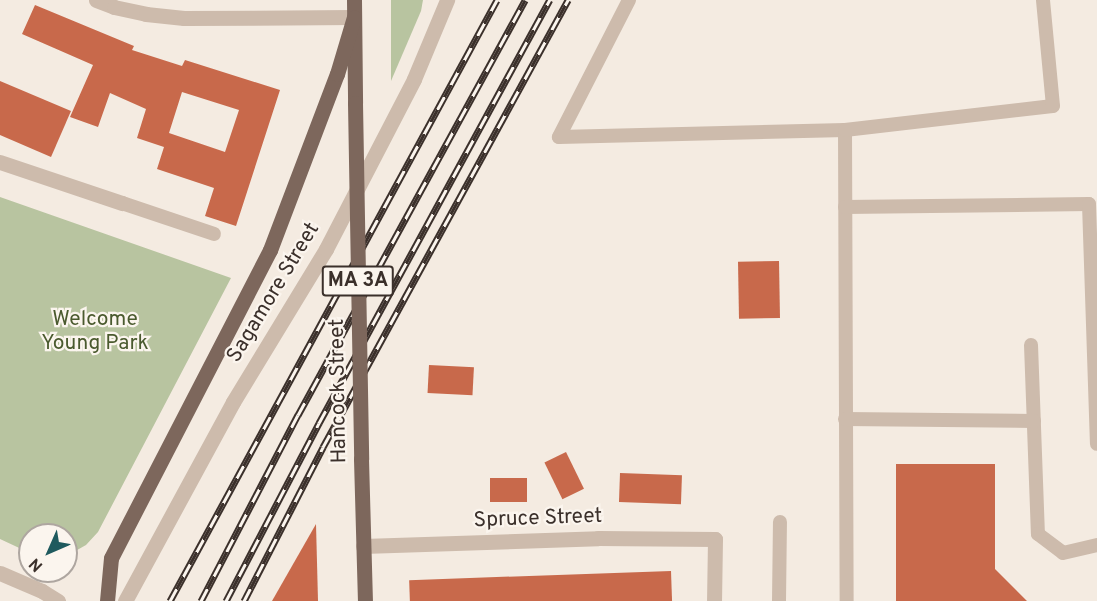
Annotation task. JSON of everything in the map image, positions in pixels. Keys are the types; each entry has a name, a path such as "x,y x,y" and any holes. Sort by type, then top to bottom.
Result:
{"main road":[{"name":"Hancock Street","path":"354,0 364,601"},
{"path":"107,601 111,558 247,299 270,250 337,74 354,17"}],"street":[{"name":"Sagamore Street","path":"125,601 233,402 326,249 414,79 447,0"},
{"path":"98,1 146,14 184,18 354,17"},
{"path":"0,162 122,203"},
{"name":"Spruce Street","path":"363,546 598,538 715,539 714,601"},
{"path":"1,575 42,591 58,601"}],"lane":[{"path":"629,0 559,137 846,130 1053,106 1043,0"},
{"path":"846,130 845,419 848,601"},
{"path":"122,203 214,234"},
{"path":"845,207 1089,204 1097,444"},
{"path":"1031,345 1038,534 1063,553 1097,545"},
{"path":"845,419 1034,421"},
{"path":"779,601 780,522"}],"green space":[{"path":"391,0 423,0 421,11 391,81"},
{"name":"Welcome Young Park","path":"0,197 231,278 98,532 86,545 78,550 78,523 18,523 18,547 0,539"}],"building":[{"path":"35,5 134,46 132,50 182,66 185,60 280,90 236,226 205,216 214,188 157,169 164,147 137,138 146,109 110,93 98,127 70,117 93,65 22,34","holes":["182,92 239,110 225,152 169,133"]},
{"path":"0,81 71,111 51,157 0,135"},
{"path":"779,261 780,318 739,319 738,262"},
{"path":"429,365 474,367 472,395 428,393"},
{"path":"566,452 584,489 562,499 544,463"},
{"path":"896,464 995,464 995,569 1027,601 896,601"},
{"path":"620,473 682,475 681,504 619,502"},
{"path":"490,478 527,478 527,502 490,502"},
{"path":"316,524 318,601 272,601"},
{"path":"671,571 672,601 410,601 409,580"}],"railway":[{"path":"170,601 497,0"},
{"path":"201,601 298,415 525,0"},
{"path":"226,601 319,423 550,0"},
{"path":"244,601 323,447 568,0"}]}
